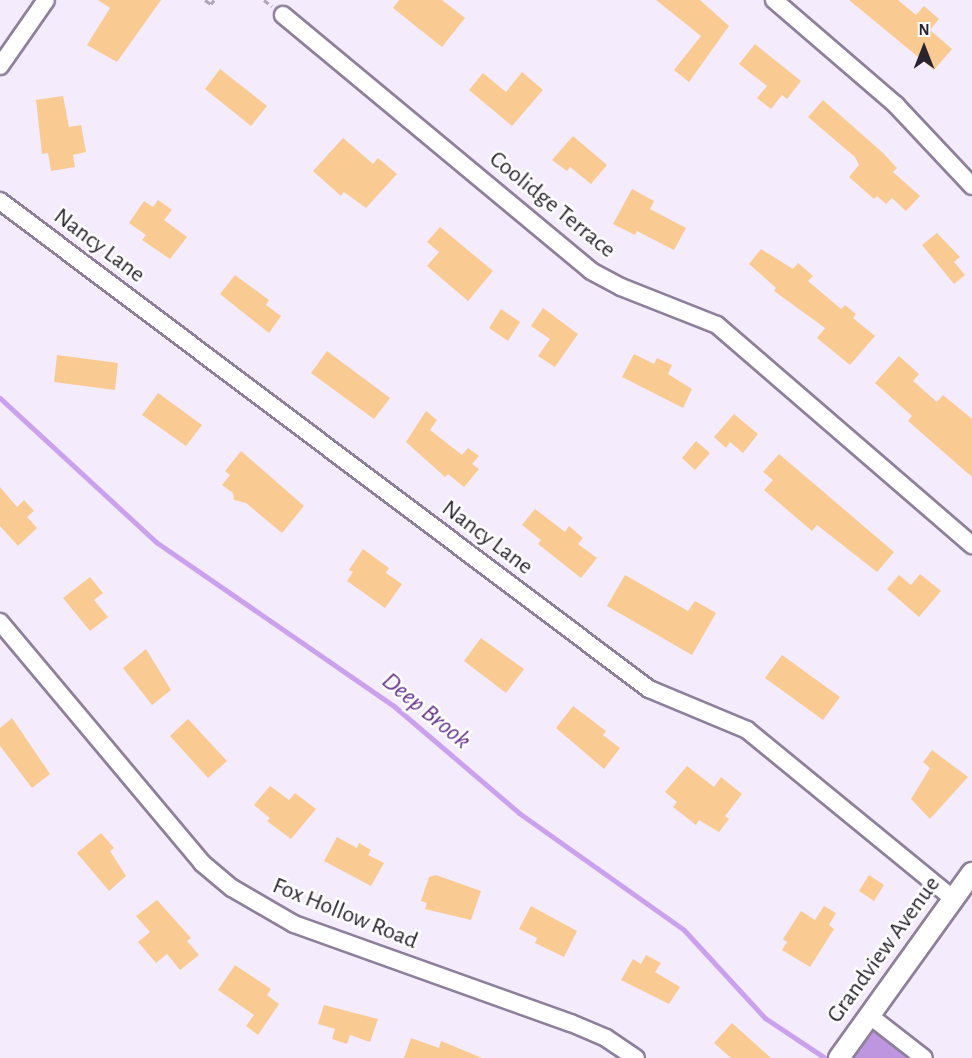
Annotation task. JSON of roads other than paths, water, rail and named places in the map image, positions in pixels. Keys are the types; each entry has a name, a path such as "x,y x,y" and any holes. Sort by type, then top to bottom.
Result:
{"street":[{"path":"0,66 46,0"},
{"path":"774,0 896,105 972,186"},
{"name":"Coolidge Terrace","path":"283,15 591,271 621,287 717,325 972,545"},
{"name":"Nancy Lane","path":"0,201 649,689 747,730 952,898"},
{"name":"Fox Hollow Road","path":"0,623 202,863 231,888 294,924 572,1023 606,1038 636,1058"},
{"name":"Grandview Avenue","path":"840,1057 972,873"},
{"path":"870,1016 924,1058"}],"waterway":[{"name":"Deep Brook","path":"0,398 156,542 395,707 519,813 684,930 765,1018 825,1058"}]}
